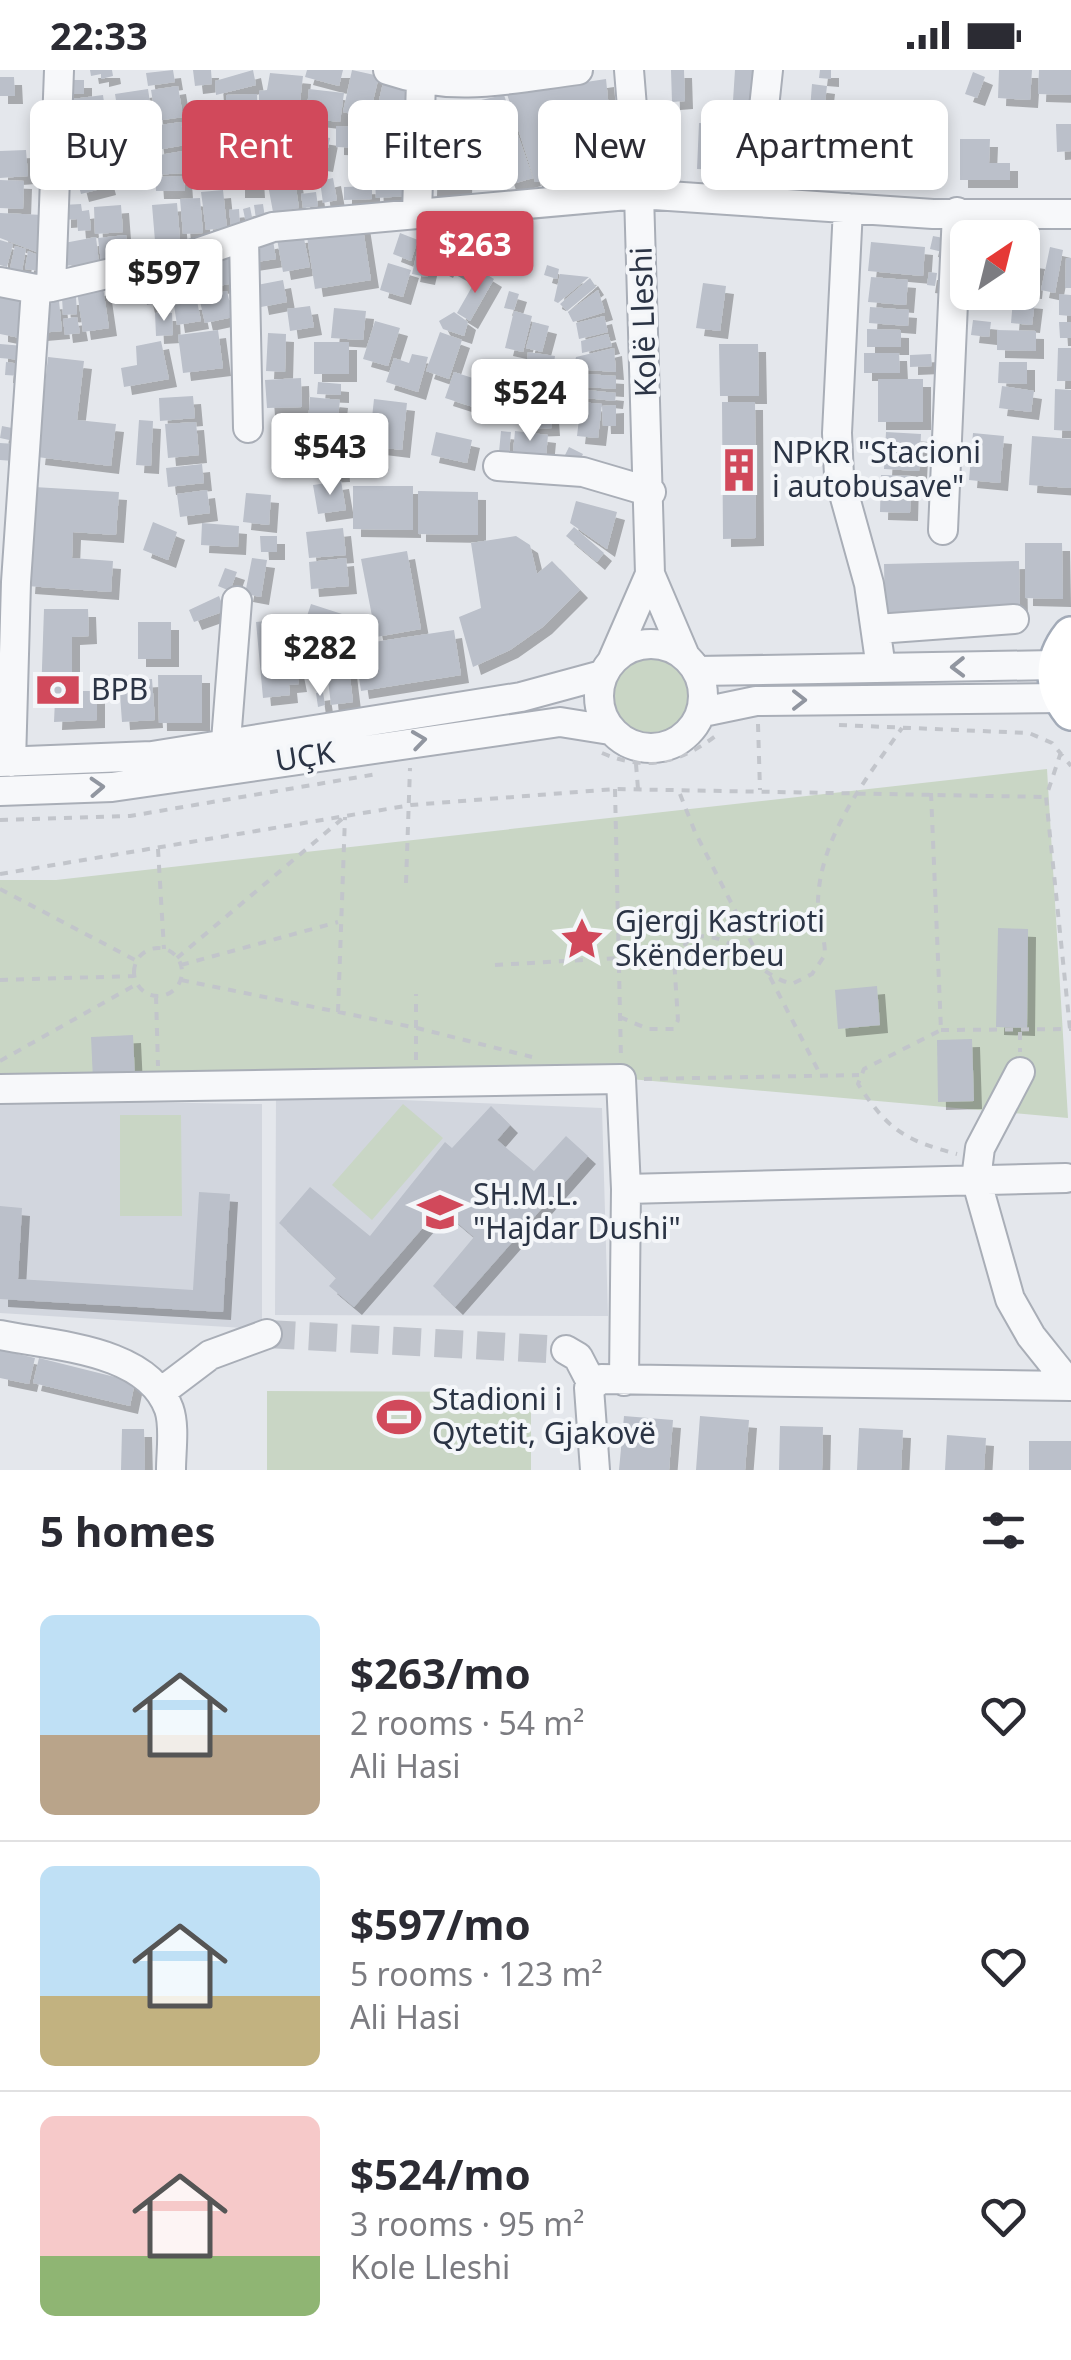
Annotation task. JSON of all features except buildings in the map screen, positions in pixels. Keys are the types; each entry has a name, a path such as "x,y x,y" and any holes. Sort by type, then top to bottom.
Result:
{"street":[{"path":"5,762 8,582 44,288 60,70"},
{"path":"388,70 421,81 466,86 559,71"},
{"name":"Kolë Lleshi","path":"629,70 639,194 651,492 650,574"},
{"path":"754,201 768,70"},
{"path":"417,213 421,81"},
{"path":"0,282 44,288 244,239 272,227 639,194 848,208 1071,214"},
{"path":"848,208 837,433 840,476 877,629 881,668"},
{"path":"943,530 957,212"},
{"path":"244,239 248,428"},
{"path":"498,466 583,472 651,492"},
{"path":"650,574 714,720"},
{"path":"600,739 598,694 650,574"},
{"path":"226,741 237,601"},
{"path":"877,629 1014,619"},
{"name":"UÇK","path":"5,762 152,756 226,741 521,697 608,667 649,644 668,646 691,663 1064,678"},
{"name":"UÇK","path":"0,791 112,786 560,722 600,739 663,748 756,701 1064,678"},
{"path":"1020,1072 1000,1105 976,1169 1010,1299 1031,1336 1071,1386"},
{"path":"0,1089 621,1079 626,1188 624,1380"},
{"path":"626,1188 976,1169 1066,1178"},
{"path":"161,1392 210,1355 267,1334"},
{"path":"0,1335 100,1356 148,1376 170,1412 171,1470"},
{"path":"566,1350 578,1356 592,1384 595,1470"},
{"path":"592,1384 624,1380 1071,1386"}],"path":[{"path":"600,739 636,764 678,760 714,720"},
{"path":"745,721 773,722"},
{"path":"758,722 760,790"},
{"path":"826,724 1029,732 1060,752 1071,766"},
{"path":"620,1017 648,1029 674,1028 678,1020 674,959 691,937 706,934 736,943 767,971 792,984 821,966 825,943 818,916 822,866 857,792 902,728"},
{"path":"976,1169 913,1142 881,1120 858,1084 859,1075 864,1068 941,1030 1071,1029 1046,797 1060,752"},
{"path":"636,764 638,790"},
{"path":"406,884 410,768 427,766"},
{"path":"0,820 130,816 392,771"},
{"path":"0,874 411,805 615,790 1046,797"},
{"path":"615,790 621,1079 859,1075"},
{"path":"930,793 941,1030"},
{"path":"680,794 694,832 821,1076"},
{"path":"338,1013 338,922 345,817"},
{"path":"177,958 345,817"},
{"path":"158,848 164,949"},
{"path":"0,889 137,961"},
{"path":"181,965 338,922"},
{"path":"164,949 181,965 181,980 171,992 156,996 137,984 134,976 137,961 148,950 164,949"},
{"path":"495,964 618,958"},
{"path":"0,980 134,976"},
{"path":"181,980 417,1028 546,1060"},
{"path":"0,1061 137,984"},
{"path":"416,994 416,1082"},
{"path":"156,996 158,1085"}],"shaded area":[{"name":"SH.M.L. \"Hajdar Dushi\"","path":"276,1095 602,1108 608,1316 275,1315"},
{"path":"0,1100 262,1104 262,1329 0,1313"}],"green space":[{"path":"652,657 667,660 680,669 689,682 689,712 680,725 667,734 652,737 637,734 624,725 615,712 612,697 615,682 624,669 637,660"},
{"path":"1047,769 1068,1118 608,1077 0,1076 0,880 56,880"},
{"path":"403,1104 443,1138 372,1220 332,1185"},
{"path":"120,1115 181,1115 182,1216 120,1216"},
{"name":"Stadioni i Qytetit, Gjakovë","path":"267,1391 531,1392 531,1470 267,1470"}],"tunnel":[{"path":"267,1334 566,1350"}],"place":[{"name":"NPKR \"Stacioni i autobusave\"","path":"739,470"},
{"name":"BPB","path":"58,690"},
{"name":"Gjergj Kastrioti Skënderbeu","path":"582,939"},
{"name":"SH.M.L. \"Hajdar Dushi\"","path":"440,1212"},
{"name":"Stadioni i Qytetit, Gjakovë","path":"399,1417"}]}
